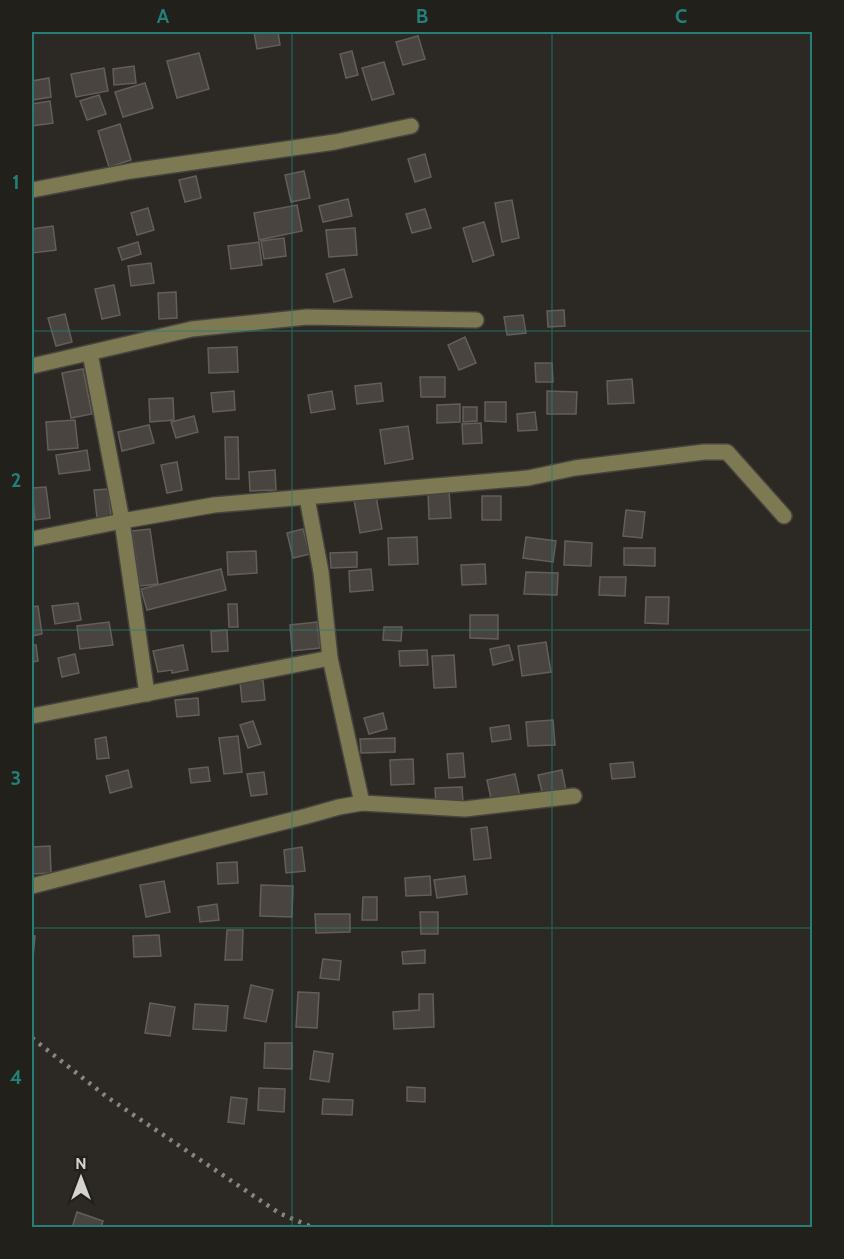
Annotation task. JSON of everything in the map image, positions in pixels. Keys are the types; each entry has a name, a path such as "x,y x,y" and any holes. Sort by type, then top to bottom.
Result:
{"street":[{"path":"32,190 130,171 335,142 411,126"},
{"path":"32,366 192,329 307,317 476,320"},
{"path":"90,353 122,521 147,694"},
{"path":"32,539 214,505 528,478 575,468 694,453 727,452 784,516"},
{"path":"307,498 321,572 330,658 362,803"},
{"path":"32,716 330,658"},
{"path":"32,886 362,803 465,809 574,796"}],"building":[{"path":"254,32 278,32 280,45 257,49"},
{"path":"418,36 425,59 403,65 396,42"},
{"path":"352,51 358,75 346,78 340,54"},
{"path":"199,53 209,89 177,98 167,61"},
{"path":"384,62 394,94 372,100 362,68"},
{"path":"134,66 136,83 114,85 113,69"},
{"path":"104,68 108,91 76,97 71,74"},
{"path":"49,78 51,97 32,100 32,81"},
{"path":"145,83 153,108 123,117 115,92"},
{"path":"99,95 106,114 87,120 80,101"},
{"path":"50,101 53,123 32,126 32,104"},
{"path":"120,124 131,160 109,167 98,131"},
{"path":"425,154 431,177 415,182 408,159"},
{"path":"304,171 310,198 291,202 285,175"},
{"path":"196,176 201,198 185,202 179,180"},
{"path":"348,199 352,216 323,222 319,206"},
{"path":"512,200 519,238 502,242 495,203"},
{"path":"297,205 302,231 259,240 254,213"},
{"path":"148,208 154,230 137,235 131,213"},
{"path":"425,209 431,228 412,233 406,214"},
{"path":"484,222 494,255 473,262 463,228"},
{"path":"53,226 56,250 32,253 32,229"},
{"path":"355,228 357,255 329,257 326,230"},
{"path":"284,238 286,256 264,259 261,241"},
{"path":"138,242 141,254 122,260 118,248"},
{"path":"259,242 262,265 231,269 228,246"},
{"path":"151,263 154,283 131,286 128,266"},
{"path":"344,269 352,297 334,302 326,274"},
{"path":"114,285 120,315 102,319 95,289"},
{"path":"176,292 177,318 159,319 158,293"},
{"path":"564,310 565,326 548,327 547,311"},
{"path":"65,314 72,342 56,346 48,318"},
{"path":"523,315 526,333 507,335 504,317"},
{"path":"465,337 476,363 459,370 448,345"},
{"path":"237,347 238,372 209,373 208,348"},
{"path":"535,363 552,363 553,382 536,382"},
{"path":"83,369 92,414 71,418 62,373"},
{"path":"420,377 445,377 445,397 421,397"},
{"path":"632,379 634,403 608,404 607,381"},
{"path":"381,383 383,401 357,404 355,386"},
{"path":"234,391 235,410 213,412 211,393"},
{"path":"332,391 335,409 311,413 308,395"},
{"path":"547,391 577,392 576,414 547,414"},
{"path":"173,398 174,420 150,422 149,399"},
{"path":"485,402 506,402 506,422 485,421"},
{"path":"460,404 460,422 437,423 437,405"},
{"path":"463,407 477,407 477,421 463,422"},
{"path":"535,412 537,430 518,431 517,414"},
{"path":"194,416 198,432 176,438 171,422"},
{"path":"75,420 78,448 48,450 46,422"},
{"path":"481,423 482,443 463,444 462,424"},
{"path":"149,425 154,443 122,451 118,432"},
{"path":"408,426 413,459 385,464 380,430"},
{"path":"225,437 238,437 239,479 226,479"},
{"path":"87,450 90,470 59,474 56,455"},
{"path":"177,462 182,490 167,493 161,465"},
{"path":"275,470 276,490 250,491 249,472"},
{"path":"46,487 50,518 35,520 32,488"},
{"path":"108,489 111,516 97,518 94,490"},
{"path":"449,491 451,518 429,519 428,492"},
{"path":"376,496 382,529 360,533 354,500"},
{"path":"482,496 501,496 501,520 482,520"},
{"path":"626,510 645,512 642,538 623,536"},
{"path":"150,529 158,584 140,586 132,531"},
{"path":"303,529 310,554 293,558 287,533"},
{"path":"417,537 418,564 389,565 388,538"},
{"path":"526,537 556,541 553,562 523,558"},
{"path":"565,541 592,543 591,566 564,565"},
{"path":"624,548 655,548 655,566 624,565"},
{"path":"256,551 257,573 228,575 227,552"},
{"path":"357,552 357,567 331,568 330,553"},
{"path":"485,564 486,584 462,585 461,565"},
{"path":"221,569 226,590 147,610 141,589"},
{"path":"371,569 373,590 350,592 349,571"},
{"path":"526,572 558,573 557,595 524,594"},
{"path":"600,577 626,577 625,596 599,595"},
{"path":"646,597 669,597 668,624 645,623"},
{"path":"78,603 81,620 55,624 52,606"},
{"path":"228,604 237,604 238,627 229,627"},
{"path":"38,606 42,634 32,636 32,607"},
{"path":"470,615 498,615 498,639 470,638"},
{"path":"109,622 113,645 80,649 77,626"},
{"path":"317,622 320,648 292,651 290,625"},
{"path":"384,627 402,627 401,641 383,640"},
{"path":"227,630 228,651 212,652 211,631"},
{"path":"546,642 551,672 522,676 518,646"},
{"path":"32,645 36,645 38,661 32,662"},
{"path":"183,645 188,670 172,673 172,670 158,672 153,651"},
{"path":"509,645 513,660 493,665 490,649"},
{"path":"427,650 428,665 400,666 399,651"},
{"path":"75,654 79,673 62,677 58,658"},
{"path":"454,655 456,687 434,688 432,656"},
{"path":"263,680 265,700 242,702 240,682"},
{"path":"198,698 199,715 177,717 175,700"},
{"path":"383,713 387,729 369,734 364,718"},
{"path":"553,720 555,745 528,746 526,722"},
{"path":"253,721 261,744 248,748 240,725"},
{"path":"509,725 511,739 492,742 490,728"},
{"path":"238,736 242,772 224,774 219,738"},
{"path":"106,737 109,758 97,759 95,739"},
{"path":"395,738 395,752 361,753 360,739"},
{"path":"463,753 465,777 449,778 447,754"},
{"path":"413,759 414,784 391,785 390,760"},
{"path":"633,762 635,777 612,779 610,764"},
{"path":"208,767 210,781 191,783 189,769"},
{"path":"128,770 132,787 110,793 106,776"},
{"path":"562,770 566,791 543,796 538,775"},
{"path":"264,772 267,794 251,796 247,774"},
{"path":"515,774 520,797 492,803 487,780"},
{"path":"462,787 463,803 436,805 435,788"},
{"path":"487,827 491,858 474,860 471,829"},
{"path":"50,846 51,873 32,874 32,847"},
{"path":"302,847 305,871 286,873 284,850"},
{"path":"237,862 238,883 218,884 217,863"},
{"path":"430,876 431,895 406,896 405,878"},
{"path":"465,876 467,894 437,898 434,880"},
{"path":"164,881 170,912 146,917 140,885"},
{"path":"261,885 293,886 292,917 260,916"},
{"path":"363,897 377,897 377,920 362,920"},
{"path":"217,904 219,920 200,922 198,907"},
{"path":"420,912 438,912 438,934 421,934"},
{"path":"315,914 350,914 350,932 316,933"},
{"path":"227,930 243,930 242,960 225,960"},
{"path":"32,935 35,936 32,969"},
{"path":"159,935 161,956 134,957 133,936"},
{"path":"425,950 425,963 403,964 402,952"},
{"path":"323,959 341,961 339,980 320,978"},
{"path":"251,985 273,990 266,1022 244,1018"},
{"path":"298,992 319,993 317,1028 296,1027"},
{"path":"419,994 433,994 434,1027 394,1029 393,1012 419,1010"},
{"path":"150,1003 175,1007 170,1036 145,1033"},
{"path":"195,1004 228,1006 226,1031 193,1029"},
{"path":"265,1043 292,1043 292,1069 264,1068"},
{"path":"314,1051 333,1054 329,1082 310,1079"},
{"path":"407,1087 425,1088 425,1102 407,1101"},
{"path":"259,1088 285,1089 284,1112 258,1110"},
{"path":"231,1097 247,1099 244,1124 228,1122"},
{"path":"323,1099 353,1100 352,1115 322,1114"},
{"path":"77,1212 103,1221 101,1228 72,1228"}],"railway":[{"path":"32,1038 107,1097 279,1213 314,1228"}]}
